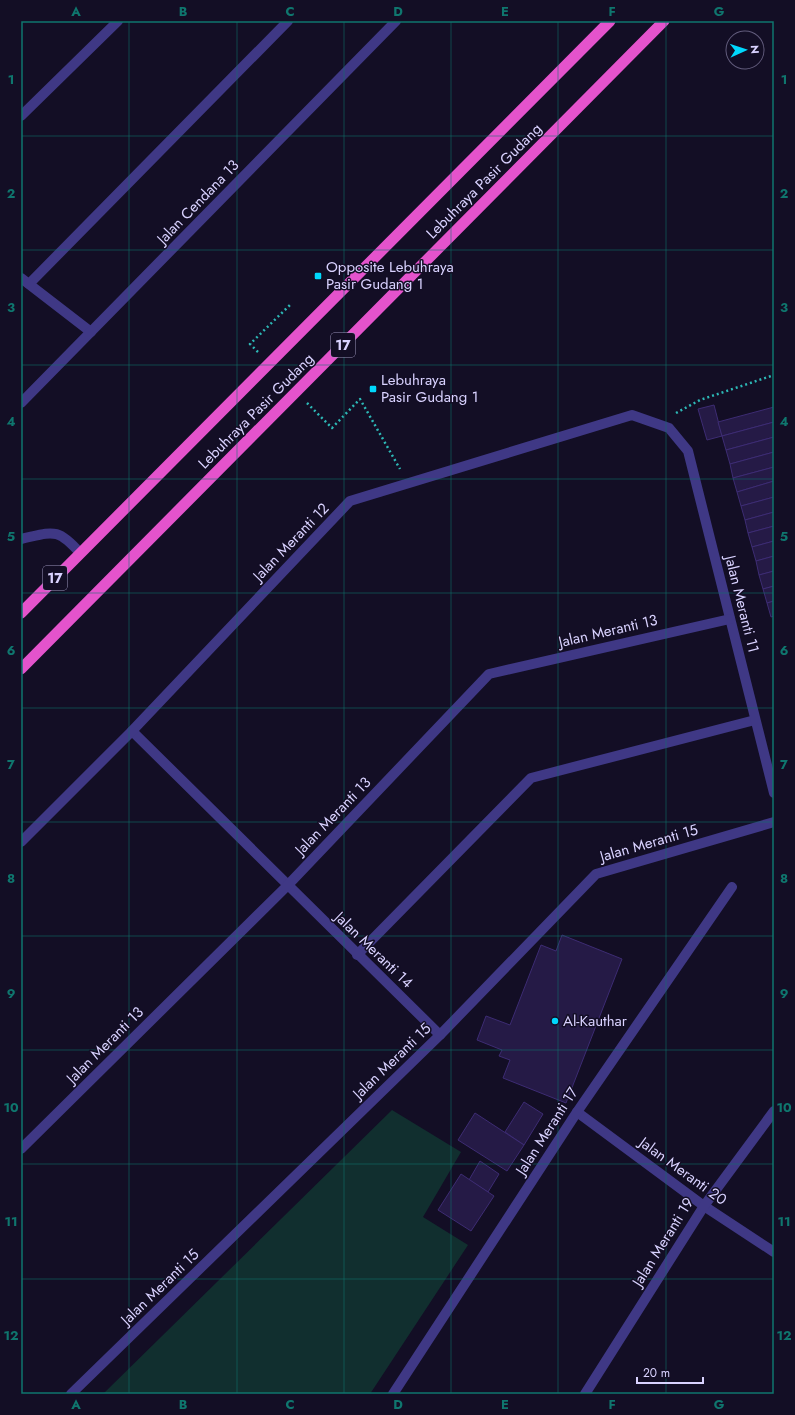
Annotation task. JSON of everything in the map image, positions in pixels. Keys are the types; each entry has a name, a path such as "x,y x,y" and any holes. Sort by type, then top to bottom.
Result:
{"highway":[{"name":"Lebuhraya Pasir Gudang","path":"21,613 610,21"},
{"name":"Lebuhraya Pasir Gudang","path":"21,669 664,21"}],"street":[{"path":"21,116 118,21"},
{"path":"91,332 25,281 288,21"},
{"name":"Jalan Cendana 13","path":"21,404 396,21"},
{"name":"Jalan Meranti 12","path":"21,842 132,731 350,502 632,415 669,428"},
{"name":"Jalan Meranti 11","path":"669,428 688,450 774,793"},
{"path":"21,539 56,533 67,538 80,553"},
{"name":"Jalan Meranti 13","path":"21,1149 287,886 489,674 730,618"},
{"path":"357,955 531,778 756,720"},
{"name":"Jalan Meranti 14","path":"132,731 287,886 440,1035"},
{"name":"Jalan Meranti 15","path":"71,1394 440,1035 596,874 774,822"},
{"name":"Jalan Meranti 17","path":"393,1394 577,1112 732,887"},
{"name":"Jalan Meranti 19","path":"585,1394 704,1206 774,1111"},
{"name":"Jalan Meranti 20","path":"577,1112 704,1206 774,1252"}],"path":[{"path":"250,344 292,303"},
{"path":"659,424 664,419 700,400 774,375"},
{"path":"332,428 360,399 408,484"}],"green space":[{"path":"392,1110 461,1152 423,1217 468,1245 370,1394 103,1394"}],"building":[{"path":"714,405 722,436 707,440 698,409"},
{"path":"774,407 774,422 722,436 718,422"},
{"path":"774,422 774,437 726,450 722,436"},
{"path":"774,437 774,452 730,464 726,450"},
{"path":"774,452 774,467 733,478 730,464"},
{"path":"774,467 774,481 737,492 733,478"},
{"path":"774,481 774,497 741,506 737,492"},
{"path":"774,497 774,512 745,520 741,506"},
{"path":"774,512 774,526 748,533 745,520"},
{"path":"774,526 774,541 752,547 748,533"},
{"path":"774,541 774,556 756,561 752,547"},
{"path":"774,556 774,571 759,575 756,561"},
{"path":"774,571 774,586 763,589 759,575"},
{"path":"774,586 774,601 767,603 763,589"},
{"path":"774,601 774,616 771,617 767,603"},
{"name":"Al-Kauthar","path":"562,935 622,959 566,1103 503,1078 510,1060 499,1056 502,1050 477,1040 486,1016 510,1025 541,945 556,951"},
{"path":"524,1102 543,1114 524,1145 505,1132"},
{"path":"475,1113 524,1145 507,1171 458,1140"},
{"path":"480,1161 499,1174 488,1192 469,1180"},
{"path":"461,1174 494,1196 471,1231 438,1210"}],"place":[{"name":"Opposite Lebuhraya Pasir Gudang 1","path":"318,276"},
{"name":"Lebuhraya Pasir Gudang 1","path":"373,389"},
{"name":"Al-Kauthar","path":"555,1021"}]}
